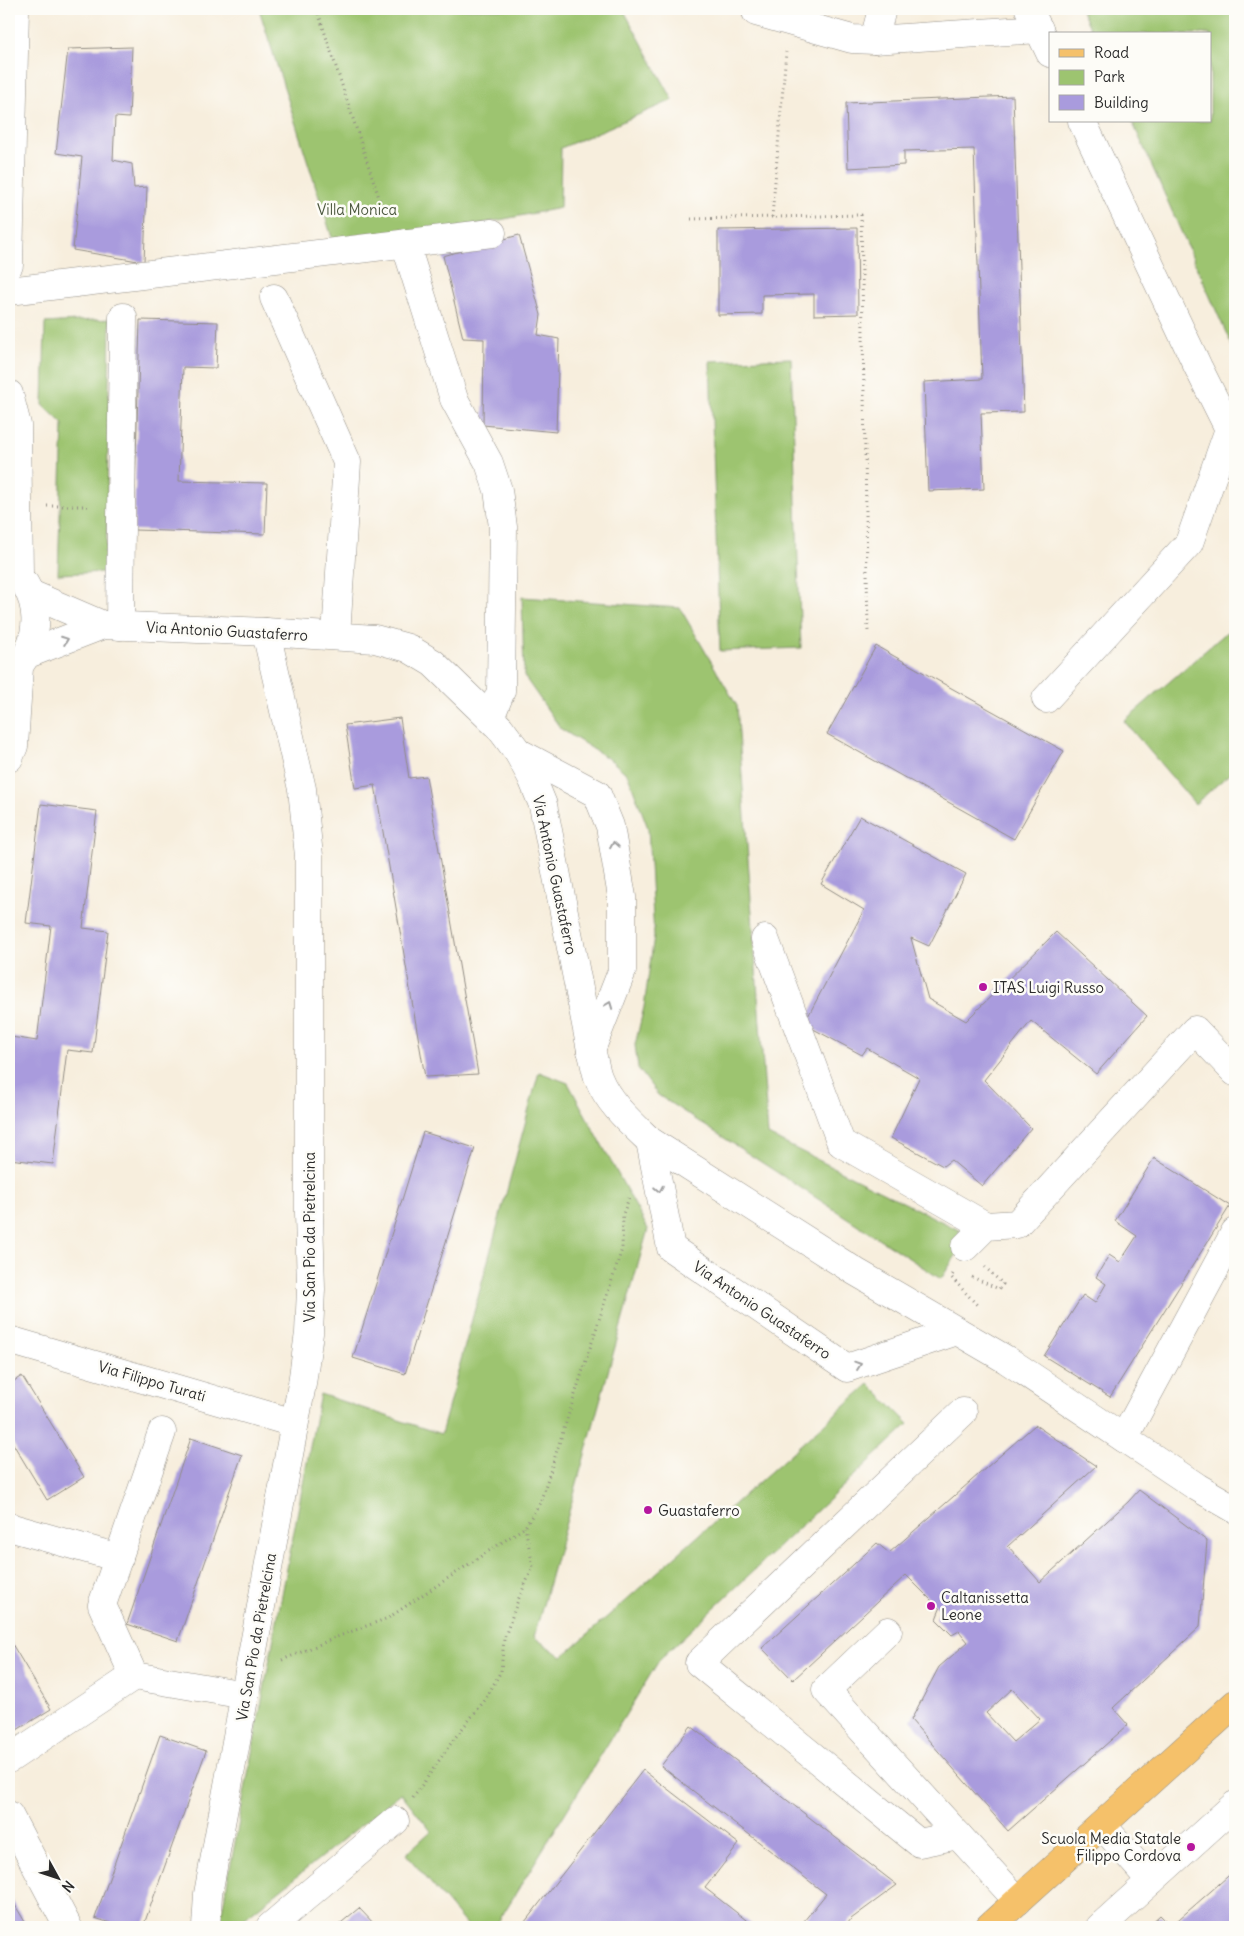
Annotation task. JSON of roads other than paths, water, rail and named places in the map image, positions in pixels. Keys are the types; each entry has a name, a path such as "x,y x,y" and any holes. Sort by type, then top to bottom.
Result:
{"main road":[{"path":"989,1927 1235,1704"}],"street":[{"path":"9,265 15,9"},
{"path":"874,40 882,9"},
{"path":"756,12 852,39 874,40 1034,19 1049,51"},
{"path":"1046,699 1189,543 1232,432 1198,366 1082,122"},
{"path":"9,291 492,233"},
{"path":"405,243 454,399 489,463 498,490 503,527 501,691 490,718"},
{"path":"274,298 347,462 336,636"},
{"path":"112,625 121,506 123,317"},
{"path":"1198,366 1235,402"},
{"path":"9,394 17,425 17,506 20,578 36,614 35,635 19,666 14,746 9,758"},
{"path":"20,578 112,625"},
{"path":"19,666 112,625"},
{"name":"Via Antonio Guastaferro","path":"112,625 375,639 408,648 433,663 500,728 518,752 532,778 543,805 591,1050 598,1077 610,1098 626,1118 650,1141 856,1272 1007,1360 1198,1487 1235,1509"},
{"name":"Via San Pio da Pietrelcina","path":"206,1927 208,1894 303,1376 309,1334 311,1289 309,1213 309,856 302,789 266,632"},
{"path":"518,752 597,794 610,826 622,897 622,971 591,1050"},
{"path":"765,940 841,1143 986,1226 1017,1224 1195,1030 1235,1072"},
{"name":"Via Antonio Guastaferro","path":"650,1141 671,1248 847,1368 967,1337"},
{"path":"962,1264 986,1226"},
{"path":"1124,1438 1235,1232"},
{"name":"Via Filippo Turati","path":"9,1340 294,1423"},
{"path":"958,1835 919,1843 699,1663 963,1412"},
{"path":"134,1676 102,1605 162,1432"},
{"path":"9,1527 119,1558"},
{"path":"888,1631 826,1690 1018,1901"},
{"path":"9,1759 134,1676 245,1696"},
{"path":"1100,1927 1235,1806"},
{"path":"9,1815 68,1927"},
{"path":"270,1927 395,1821"},
{"path":"1102,1825 1151,1881"}],"place":[{"name":"ITAS Luigi Russo","path":"983,987"},
{"name":"Guastaferro","path":"648,1510"},
{"name":"Caltanissetta Leone","path":"931,1606"},
{"name":"Scuola Media Statale Filippo Cordova","path":"1191,1847"}],"park label":[{"name":"Villa Monica","path":"357,209"}]}
